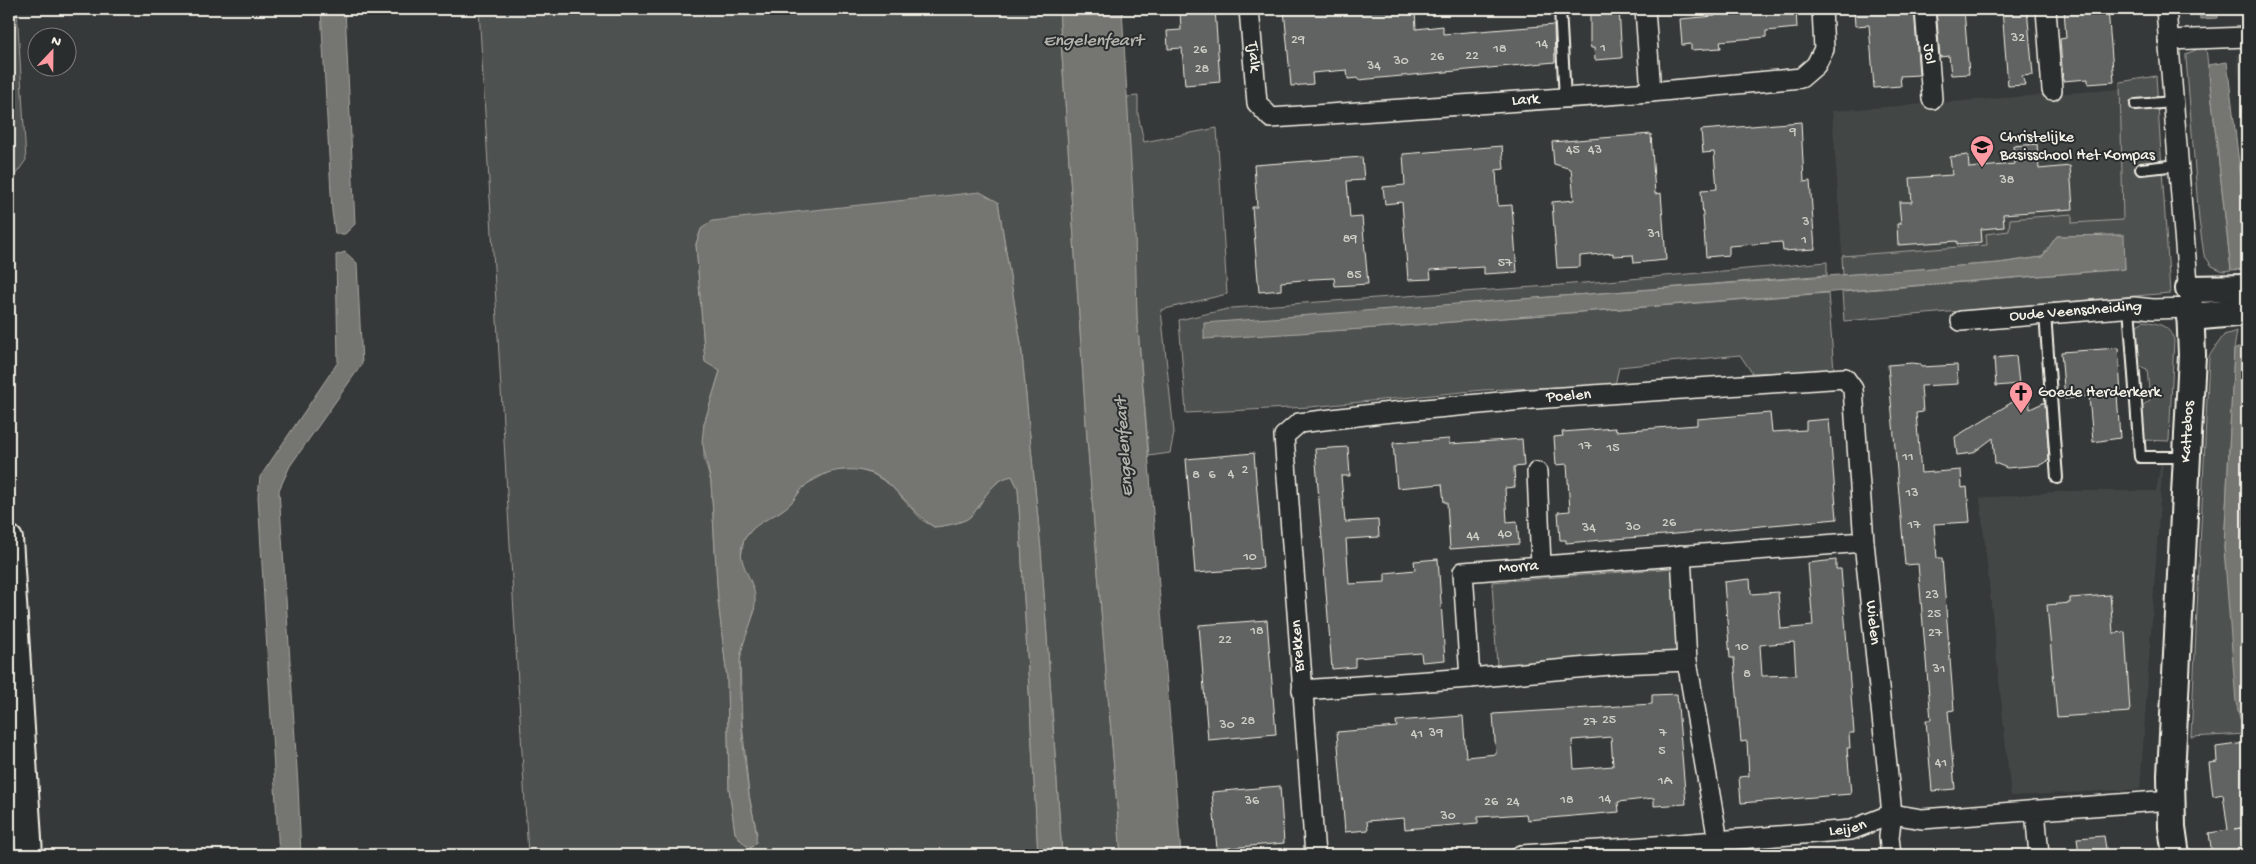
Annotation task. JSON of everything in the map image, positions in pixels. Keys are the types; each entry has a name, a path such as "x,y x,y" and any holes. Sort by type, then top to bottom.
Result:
{"street":[{"name":"Tjalk","path":"1249,9 1258,103"},
{"path":"1645,9 1651,92"},
{"name":"Lark","path":"1258,103 1271,118 1651,92 1800,78 1816,66 1824,49 1822,9"},
{"name":"Jol","path":"1925,9 1932,99"},
{"path":"2046,9 2052,90"},
{"name":"Kattebos","path":"2166,9 2190,304 2192,352 2171,800 2176,855"},
{"path":"2168,40 2247,37"},
{"name":"Oude Veenscheiding","path":"1961,321 2130,307 2153,309 2190,304 2247,288"},
{"name":"Oude Veenscheiding","path":"2190,304 2247,312"},
{"name":"Poelen","path":"1284,436 1299,423 1532,399 1845,378 1853,389"},
{"name":"Wielen","path":"1853,389 1864,542 1892,814 1889,837 1891,855"},
{"name":"Brekken","path":"1284,436 1315,855"},
{"path":"1537,472 1541,566"},
{"path":"9,539 29,855"},
{"name":"Morra","path":"1470,678 1462,572 1864,542"},
{"path":"1681,555 1688,661 1718,841"},
{"path":"1302,690 1470,678 1620,664 1688,661"},
{"path":"1892,814 1922,819 2171,800"},
{"path":"2035,810 2039,855"},
{"name":"Leijen","path":"1521,855 1851,830 1892,814"}],"lane":[{"path":"1560,9 1565,98"},
{"path":"2136,105 2173,102"},
{"path":"2141,169 2179,166"},
{"path":"2130,307 2140,457 2187,458"},
{"path":"2045,314 2057,478"}],"shaded area":[{"path":"9,9 17,9 26,160 13,178 9,175"},
{"path":"479,9 1059,9 1087,438 1121,855 1062,855 1041,550 1021,344 998,202 701,230 696,244 705,361 720,371 704,424 704,458 711,482 718,600 727,678 729,788 735,833 757,834 749,795 742,722 740,660 744,638 755,611 741,558 744,539 757,524 781,511 792,502 805,485 831,471 855,469 873,474 890,485 922,520 934,527 950,525 965,520 975,511 989,490 1003,479 1012,476 1018,488 1038,855 528,855"},
{"path":"2206,48 2231,270 2223,271 2212,266 2204,255 2199,220 2186,58 2186,54"},
{"path":"2237,55 2247,55 2247,154 2246,154"},
{"path":"2156,76 2170,293 1844,321 1842,292 2125,269 2123,235 2057,236 2042,257 1999,263 1843,275 1842,256 1987,245 1986,234 2009,231 2010,219 2072,214 2072,223 2123,220 2120,82"},
{"name":"Christelijke Basisschool Het Kompas","path":"2121,89 2132,225 2034,249 1843,265 1832,111"},
{"path":"1138,96 1138,114 1144,142 1217,128 1227,294 1161,310 1174,433 1170,453 1149,456 1137,317 1127,97"},
{"path":"2247,160 2247,230 2239,161"},
{"path":"1827,262 1827,275 1374,311 1204,338 1363,329 1828,293 1834,371 1752,373 1740,355 1619,367 1615,385 1483,390 1310,407 1186,413 1179,320 1232,308 1549,286"},
{"path":"2144,321 2159,324 2166,328 2174,340 2169,441 2144,440 2142,406 2150,400 2147,369 2139,366 2137,325"},
{"path":"2237,331 2234,350 2224,548 2240,718 2247,727 2247,734 2191,737 2209,356 2224,335"},
{"path":"2164,444 2140,789 2011,796 1980,498 2068,491 2156,491"},
{"path":"1674,568 1679,655 1497,667 1492,582"},
{"path":"9,766 15,855 9,855"},
{"path":"1287,849 1287,855 1181,854"}],"water":[{"path":"321,9 345,9 355,224 345,234 335,234 332,211"},
{"name":"Engelenfeart","path":"1059,9 1122,9 1135,232 1137,317 1181,855 1121,855 1087,438"},
{"path":"2199,9 2217,9 2218,18 2200,19"},
{"path":"2227,62 2247,230 2247,269 2231,270 2208,65"},
{"path":"980,192 998,202 1021,344 1041,550 1062,855 1038,855 1018,488 1012,476 1003,479 989,490 971,516 965,520 950,525 934,527 918,514 889,484 871,473 854,470 827,473 811,481 786,507 755,527 745,538 742,546 742,561 755,596 754,613 743,645 740,662 743,746 756,831 756,843 751,848 744,844 735,833 729,788 727,678 718,600 711,482 702,441 704,424 720,371 705,362 696,244 701,229 712,221"},
{"path":"2124,235 2125,269 1363,329 1204,339 1204,323 1999,263 2042,257 2057,236"},
{"path":"345,252 357,263 362,364 290,466 279,490 301,855 279,855 258,496 260,477 338,362 336,255"},
{"path":"2239,347 2247,349 2247,463 2242,556 2247,632 2247,727 2240,718 2236,702 2224,548 2234,350"}],"building":[{"path":"1180,9 1215,9 1220,82 1185,85 1182,48 1168,49 1167,31 1181,30"},
{"path":"1284,9 1415,9 1416,29 1443,26 1443,34 1554,25 1555,62 1358,80 1358,78 1348,79 1347,70 1312,73 1313,84 1291,86"},
{"path":"1590,9 1619,9 1622,58 1595,60 1594,48 1591,48 1590,42"},
{"path":"1796,9 1797,28 1766,31 1766,37 1720,41 1721,48 1691,50 1691,44 1682,45 1680,19 1715,16 1715,10"},
{"path":"1868,9 1914,9 1919,75 1900,76 1901,86 1874,88 1869,25 1855,26 1854,11"},
{"path":"1936,9 1964,9 1969,74 1951,75 1949,56 1940,57"},
{"path":"2002,9 2027,9 2033,75 2022,76 2025,85 2008,86"},
{"path":"2064,9 2108,9 2114,82 2088,84 2088,79 2063,81 2060,39 2066,38"},
{"path":"1801,122 1804,182 1810,181 1815,249 1783,251 1782,242 1729,246 1729,255 1706,257 1701,190 1717,189 1714,152 1703,153 1701,130"},
{"path":"1651,134 1655,194 1661,193 1666,260 1634,263 1633,255 1613,256 1613,253 1580,256 1580,267 1557,268 1552,202 1574,200 1571,169 1554,164 1552,142"},
{"path":"2037,144 2039,169 2070,166 2073,209 2003,214 2004,227 1981,229 1982,242 1957,244 1957,241 1898,245 1897,224 1901,224 1899,202 1912,202 1910,178 1952,175 1950,157 1968,155 1969,168 2015,164 2013,146"},
{"path":"1502,146 1504,169 1496,170 1498,206 1512,205 1517,272 1484,274 1484,267 1430,270 1431,279 1408,280 1402,202 1385,204 1383,187 1405,185 1403,154"},
{"path":"1362,157 1364,180 1347,181 1350,218 1362,217 1368,284 1335,286 1334,278 1314,279 1281,282 1281,290 1259,292 1252,207 1257,207 1254,165"},
{"path":"2118,348 2121,394 2117,394 2120,438 2093,442 2089,396 2065,399 2061,352"},
{"path":"2016,356 2019,384 1996,386 1994,358"},
{"path":"1921,364 1921,367 1957,365 1958,384 1921,386 1923,412 1916,413 1921,473 1961,470 1962,488 1967,487 1970,522 1934,524 1937,558 1942,558 1954,710 1948,711 1955,789 1932,791 1926,720 1931,720 1918,564 1905,565 1888,365"},
{"name":"Goede Herderkerk","path":"2029,392 2030,409 2045,402 2049,460 2040,465 2007,468 1995,463 1993,438 1973,453 1957,455 1955,437"},
{"path":"1770,413 1772,432 1806,430 1806,421 1829,419 1837,519 1566,543 1566,540 1560,540 1558,512 1570,511 1567,464 1556,465 1554,437 1563,436 1562,432 1615,428 1616,431 1697,425 1697,419"},
{"path":"1449,439 1449,444 1522,439 1524,466 1514,467 1515,487 1505,488 1507,522 1517,521 1519,544 1450,549 1447,502 1444,502 1442,484 1397,488 1393,443"},
{"path":"1348,447 1350,476 1341,476 1345,522 1378,520 1379,537 1346,539 1349,584 1385,582 1385,573 1415,570 1414,561 1438,559 1445,660 1422,662 1421,653 1355,658 1355,667 1332,669 1315,449"},
{"path":"1254,453 1263,568 1195,573 1186,459"},
{"path":"1836,560 1836,569 1841,569 1854,733 1849,733 1850,748 1847,748 1851,794 1741,803 1739,777 1749,776 1747,741 1741,742 1734,658 1730,658 1724,582 1750,579 1751,594 1778,592 1781,629 1813,626 1808,563","holes":["1794,642 1796,675 1762,676 1760,645"]},
{"path":"2110,595 2113,633 2125,632 2130,712 2057,717 2047,605 2070,603 2070,598"},
{"path":"1267,620 1276,734 1208,740 1199,625"},
{"path":"1677,694 1686,804 1654,806 1654,798 1618,802 1619,812 1527,820 1526,814 1478,817 1478,823 1405,829 1404,818 1367,821 1368,830 1345,832 1337,732 1397,727 1396,721 1463,716 1466,757 1496,754 1493,714 1652,704 1652,695","holes":["1611,737 1613,766 1574,769 1572,740"]},
{"path":"2245,743 2247,760 2243,760 2247,786 2247,805 2243,806 2246,827 2234,829 2241,828 2245,855 2212,855 2209,833 2228,830 2223,794 2213,796 2209,763 2217,762 2216,747"},
{"path":"1280,786 1284,843 1217,849 1212,792"},
{"path":"2104,836 2107,855 2079,855 2077,838"}],"place":[{"name":"Christelijke Basisschool Het Kompas","path":"1982,168"},
{"name":"Goede Herderkerk","path":"2021,414"}]}
